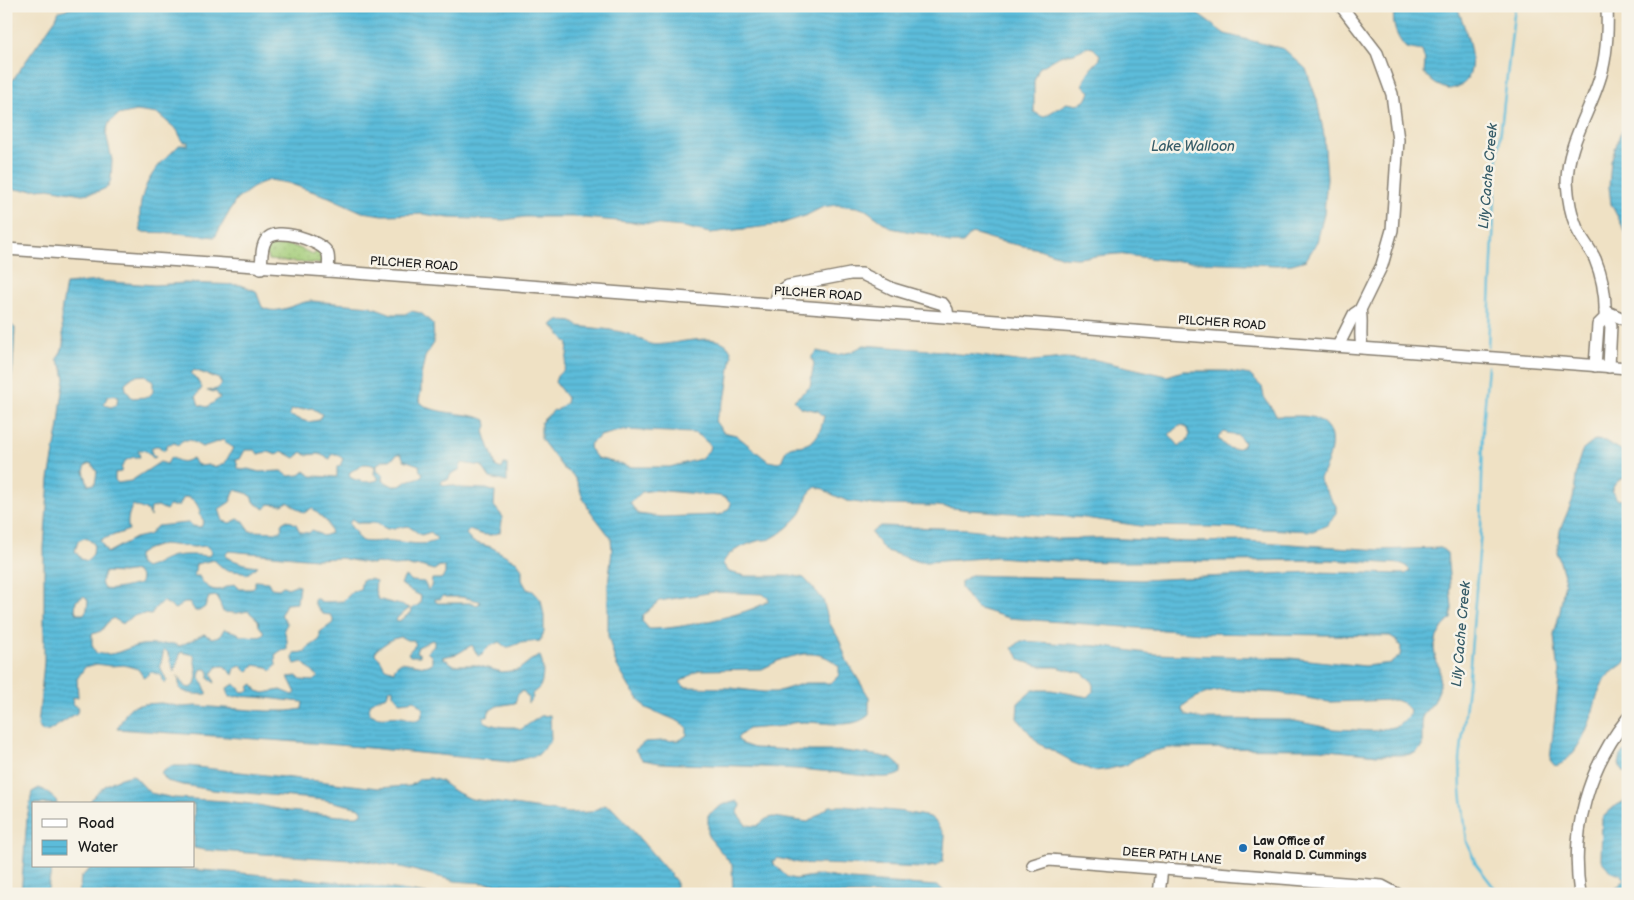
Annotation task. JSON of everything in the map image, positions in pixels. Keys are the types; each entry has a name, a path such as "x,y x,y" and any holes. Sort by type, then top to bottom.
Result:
{"street":[{"path":"1338,346 1354,314 1360,310 1382,265 1392,230 1398,140 1392,94 1377,53 1341,6"},
{"path":"1607,6 1608,23 1605,55 1600,80 1569,158 1567,181 1569,204 1576,227 1594,258 1602,280 1605,315 1611,325 1609,367"},
{"path":"261,268 266,240 272,235 286,233 316,244 326,250 328,254 328,271"},
{"name":"PILCHER ROAD","path":"6,249 261,268 328,271 1628,368"},
{"path":"774,304 778,293 788,286 850,274 862,274 893,289 943,304 947,310 948,317"},
{"path":"1360,310 1362,318 1359,336 1362,347"},
{"path":"1605,315 1628,320"},
{"path":"1595,366 1598,325 1605,315"},
{"path":"1597,339 1610,340"},
{"path":"1580,894 1577,854 1583,807 1600,760 1628,718"},
{"name":"DEER PATH LANE","path":"1033,865 1049,860 1382,886 1397,894"},
{"path":"1160,894 1162,869"}],"green space":[{"path":"272,239 277,245 292,246 314,255 318,248 323,253 323,262 321,264 268,260 266,250"}],"water":[{"name":"Lake Walloon","path":"78,6 1192,6 1196,13 1225,34 1284,49 1306,69 1317,100 1324,135 1327,178 1324,214 1317,242 1306,260 1292,264 1277,265 1173,261 1117,254 1076,258 1063,257 1039,249 1003,242 972,233 963,243 949,243 930,234 891,228 866,210 836,205 823,207 805,216 777,225 710,233 684,227 574,217 525,217 504,220 449,218 423,214 383,215 362,212 329,197 288,183 270,180 258,184 236,200 215,237 141,232 141,203 150,178 162,162 179,145 188,145 188,142 183,142 177,130 158,114 136,111 118,115 109,123 106,133 112,160 111,179 108,187 97,192 82,194 49,188 22,190 6,188 6,104 12,81 59,11","holes":["1088,47 1093,48 1100,55 1100,59 1089,71 1084,81 1083,85 1090,92 1087,99 1078,105 1067,103 1043,117 1034,112 1034,81 1039,68 1060,56"]},
{"path":"1395,6 1457,6 1467,34 1471,55 1470,74 1464,83 1449,89 1445,88 1432,81 1424,73 1425,61 1422,51 1406,48 1399,39 1393,18"},
{"path":"1628,123 1628,237 1611,204 1609,187 1611,161 1620,134"},
{"path":"98,281 154,285 185,283 241,285 256,291 262,307 268,310 280,310 312,301 370,306 392,314 405,314 411,311 421,313 433,324 434,343 425,357 419,400 431,409 470,415 486,420 487,426 484,431 496,467 502,469 504,464 507,464 507,482 490,478 482,466 462,463 459,470 451,474 448,480 443,480 441,483 445,486 487,489 495,492 494,506 503,517 500,532 488,535 469,530 466,534 473,542 491,547 517,562 522,569 522,580 527,589 533,591 541,600 544,616 544,632 540,641 520,643 507,648 499,642 490,646 480,656 478,656 472,645 457,654 442,657 454,665 476,665 502,672 518,670 540,656 543,677 541,685 532,694 533,698 528,703 528,697 523,691 518,694 515,703 497,706 489,711 488,717 484,717 484,721 492,724 503,727 515,727 520,730 541,716 550,715 551,740 538,755 510,762 339,745 117,729 131,707 144,704 161,703 182,707 197,706 266,711 302,709 303,702 257,697 229,697 227,688 235,684 242,692 249,691 250,686 253,684 257,691 264,693 281,690 293,695 296,693 288,677 297,676 301,680 313,681 318,677 302,662 295,664 293,659 294,653 305,652 320,639 320,632 333,623 331,615 323,614 314,603 314,599 322,602 343,601 352,592 360,590 362,580 370,579 376,581 375,590 378,599 410,608 398,617 396,620 399,621 412,612 411,609 420,604 421,596 401,584 405,576 411,581 424,582 428,590 431,587 432,579 441,579 445,574 445,567 440,566 434,570 420,566 371,564 341,558 316,559 229,551 226,557 258,566 246,575 243,572 225,570 214,560 196,564 194,576 199,576 207,586 215,590 234,584 239,589 251,589 255,586 255,581 268,582 271,588 279,589 283,586 288,588 296,585 299,586 297,603 286,604 281,614 287,624 284,629 287,650 280,651 275,655 276,666 271,671 267,667 254,665 247,672 241,666 235,668 233,675 224,666 218,666 212,674 215,683 209,679 207,669 201,669 199,676 208,694 197,694 180,689 178,676 185,687 191,688 195,685 197,676 194,655 181,652 174,672 168,653 164,649 160,667 167,681 164,683 161,675 151,672 144,678 138,669 124,665 110,666 97,664 85,667 77,679 78,697 72,698 73,705 78,707 77,713 49,731 43,732 38,726 44,662 44,548 49,479 65,379 63,369 57,359 64,346 61,313 66,284","holes":["194,370 219,379 222,384 217,389 207,391 216,392 220,398 207,407 199,405 196,396 202,388 191,374","145,375 153,382 153,392 148,397 132,398 126,390 125,383 134,376","108,396 118,396 117,404 110,407 104,403","312,408 322,414 319,420 308,422 289,414 292,410","183,440 190,440 202,447 223,440 233,448 225,463 218,467 201,466 195,463 192,458 182,462 171,457 167,464 160,462 131,481 118,483 115,480 115,473 121,472 124,462 133,457 140,457 138,450 146,451 153,458 156,457 152,454 151,450 154,446 159,446 162,450 165,450 168,444 176,443 178,446","245,450 255,450 259,455 269,452 276,455 282,451 295,458 302,452 306,455 319,454 330,459 332,454 337,454 343,459 340,466 337,467 337,477 311,476 305,471 300,475 289,476 281,471 259,472 238,468 236,460 240,459","401,454 404,460 419,465 420,471 423,473 421,477 407,481 400,486 393,486 382,480 383,475 377,471 377,464","91,463 97,472 95,484 88,485 84,471 86,465","363,464 375,466 374,474 378,477 378,480 364,482 351,478 349,474","235,490 249,494 256,504 265,509 269,504 282,505 288,502 304,513 312,508 327,522 331,533 323,536 312,530 309,533 300,532 296,524 287,520 282,523 281,532 249,531 244,521 238,519 230,523 223,521 219,509 230,502","184,497 190,498 198,505 199,514 204,521 201,527 192,526 188,523 157,526 149,535 135,538 107,553 100,540 129,530 128,517 133,505 148,511 150,517 151,508 158,506 166,510 169,506 179,506","352,519 358,523 376,523 387,529 408,526 421,535 431,532 437,539 432,542 419,544 391,541 365,542 356,536 356,533 349,524","84,538 94,544 93,554 87,561 81,559 75,551 78,541","163,544 194,547 206,546 212,551 209,556 184,555 170,557 145,568 138,563 138,555 145,550","136,571 141,577 140,584 116,589 104,589 102,579 105,572 123,573","84,596 88,600 87,609 84,614 77,614 75,609 76,601","217,596 223,612 237,613 248,611 258,620 259,626 264,632 259,637 240,636 238,633 224,629 220,636 212,638 204,634 180,646 171,644 143,645 109,654 96,653 92,645 92,634 101,631 113,618 123,624 136,615 151,615 155,608 163,601 175,609 184,603 190,603 195,611 205,607 209,597","442,596 445,596 480,601 476,605 473,603 438,603 435,599 441,599","401,637 413,640 416,644 408,653 410,656 420,656 416,652 418,647 432,640 434,641 434,646 427,652 432,657 432,664 425,666 401,662 395,667 394,671 385,668 375,654 376,650 392,639","393,688 393,694 400,702 415,700 423,709 421,719 411,720 404,717 381,717 374,715 369,713 370,705 374,701 387,696 389,689"]},
{"path":"6,320 15,328 13,366 6,419"},
{"path":"558,320 572,322 578,326 622,332 646,343 658,345 708,339 719,341 728,346 732,355 726,395 715,421 723,432 736,435 768,461 778,463 782,460 787,449 792,446 809,443 818,435 821,428 824,416 818,411 800,407 794,400 810,387 814,363 812,356 817,351 836,355 851,352 864,345 942,351 1024,362 1064,358 1096,360 1167,376 1183,371 1226,371 1250,375 1262,387 1264,397 1277,416 1313,417 1325,424 1329,431 1331,447 1319,480 1336,506 1336,515 1327,525 1313,531 1141,526 1085,518 937,506 874,505 847,501 816,487 807,496 801,513 784,530 771,539 756,541 733,551 723,564 729,572 745,576 795,576 804,578 823,600 829,622 839,639 847,661 869,697 869,715 860,721 850,723 803,722 784,726 748,729 737,738 742,744 754,748 844,751 881,756 892,759 901,767 901,773 890,777 876,777 802,769 660,763 643,760 635,750 645,742 680,740 687,735 687,727 678,721 646,708 630,688 616,664 608,636 608,585 612,551 611,538 591,512 572,474 563,468 541,439 541,422 554,410 556,411 566,403 567,398 555,382 557,376 564,369 568,344 552,325","holes":["1183,425 1188,429 1190,435 1186,442 1179,446 1169,434","623,430 694,433 710,445 709,450 700,459 670,467 632,467 597,458 589,448 590,444 600,436","1224,432 1238,436 1244,442 1243,445 1236,449 1226,447 1218,438","655,490 719,496 726,498 731,503 730,507 722,514 661,517 638,514 630,503 642,492","714,592 763,594 769,599 745,611 710,621 660,629 649,629 642,621 643,615 659,601","803,654 814,654 823,656 835,663 839,667 839,675 831,683 805,683 776,692 731,688 685,687 680,682 699,670 762,669 782,659"]},
{"path":"1595,440 1605,441 1628,454 1628,478 1617,482 1612,492 1618,500 1628,499 1628,660 1603,682 1586,731 1578,746 1567,759 1555,766 1550,760 1560,670 1557,665 1554,635 1565,579 1557,552 1560,530 1573,499 1578,463 1582,451"},
{"path":"880,526 969,529 1056,539 1102,538 1191,542 1246,541 1380,550 1441,548 1447,553 1452,608 1451,619 1437,637 1434,648 1436,662 1440,668 1439,690 1434,702 1424,713 1421,720 1422,747 1415,753 1406,755 1377,755 1319,749 1169,748 1136,758 1126,765 1094,771 1071,762 1038,743 1017,718 1018,703 1033,690 1051,690 1088,697 1093,692 1093,682 1082,673 1056,667 1043,667 1022,661 1012,648 1021,641 1099,646 1153,654 1290,658 1365,666 1391,663 1400,656 1401,647 1390,636 1202,633 1009,618 976,608 961,588 961,582 971,575 1141,580 1312,572 1406,574 1410,570 1403,564 1330,560 1056,561 997,557 919,562 884,550 871,533","holes":["1225,690 1279,693 1329,702 1395,700 1403,703 1410,710 1409,716 1398,726 1373,731 1334,729 1290,720 1201,719 1187,716 1182,710 1183,706 1193,699"]},
{"path":"1628,748 1627,775 1619,765 1621,755"},
{"path":"171,766 188,766 378,788 410,786 420,779 430,778 441,781 454,791 471,799 569,813 591,812 604,805 611,807 627,824 676,881 676,887 672,890 616,891 455,881 405,868 366,861 204,850 195,848 195,802 90,802 108,784 120,778 133,775 150,793 174,798 226,801 288,811 339,816 358,816 363,813 360,808 325,800 213,790 183,785 167,781 161,773"},
{"path":"39,788 44,790 56,802 32,802 32,868 52,868 47,894 21,894 27,818 32,792"},
{"path":"1628,800 1628,825 1623,831 1628,839 1628,894 1611,894 1625,879 1620,874 1611,872 1601,860 1602,818 1616,805"},
{"path":"737,801 741,806 737,813 746,825 757,826 766,819 773,817 808,822 830,806 904,812 930,817 945,836 943,861 937,866 923,868 799,863 777,858 772,862 787,877 795,879 820,875 850,880 936,886 940,887 946,894 733,894 732,865 708,836 708,815 722,805"},
{"path":"91,868 200,870 346,883 427,894 79,894 81,877"}],"waterway":[{"name":"Lily Cache Creek","path":"1488,347 1496,173 1515,6"},
{"name":"Lily Cache Creek","path":"1488,366 1483,426 1481,529 1460,760 1461,790 1467,842 1476,864 1499,894"}],"place":[{"name":"Law Office of Ronald D. Cummings","path":"1243,848"}]}
